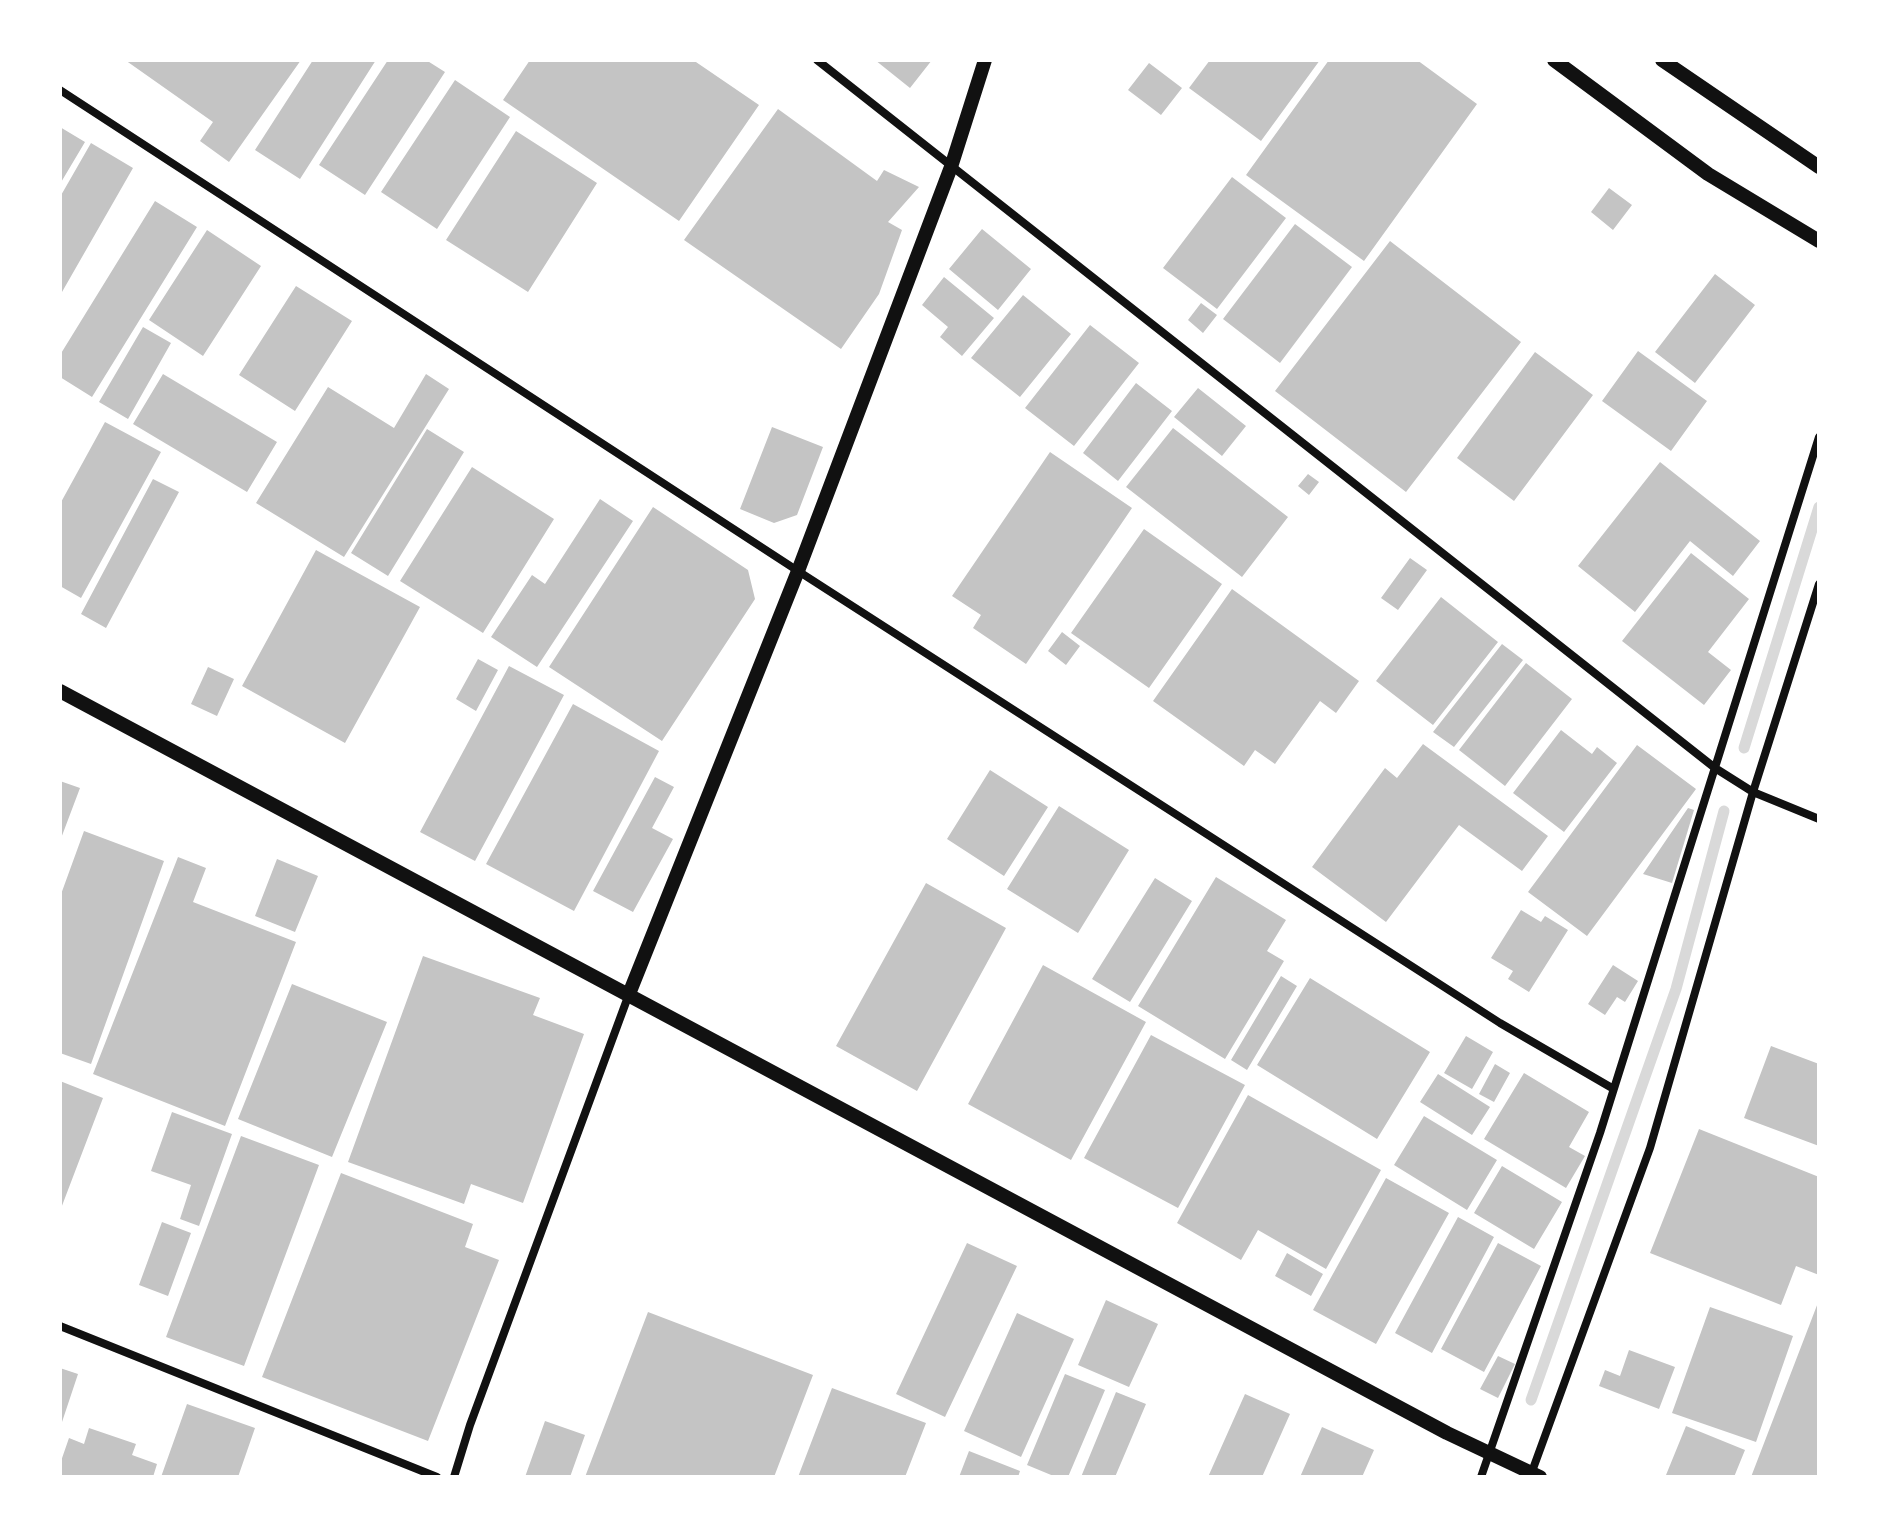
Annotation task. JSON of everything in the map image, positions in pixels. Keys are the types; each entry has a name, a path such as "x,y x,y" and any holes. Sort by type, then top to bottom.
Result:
{"street":[{"path":"817,60 1715,768 1753,792 1819,819"},
{"path":"454,1477 470,1425 629,994 798,571 951,167 985,60"},
{"path":"1554,60 1708,174 1819,241"},
{"path":"1662,60 1819,167"},
{"path":"60,90 1500,1023 1612,1088"},
{"path":"1481,1477 1600,1133 1819,437"},
{"path":"60,691 1533,1476 1650,1148 1753,792 1819,584"},
{"path":"60,1326 437,1477"}],"building":[{"path":"125,60 301,60 229,162 200,141 213,122"},
{"path":"313,60 376,60 300,179 255,150"},
{"path":"388,60 426,60 445,72 365,195 319,165"},
{"path":"530,60 693,60 759,105 679,221 503,100"},
{"path":"875,60 932,60 910,88"},
{"path":"1210,60 1320,60 1261,141 1189,88"},
{"path":"1329,60 1417,60 1477,104 1364,261 1246,175"},
{"path":"1149,63 1182,88 1161,115 1128,90"},
{"path":"455,80 510,117 437,229 381,192"},
{"path":"778,109 877,181 884,170 919,187 888,222 902,230 879,294 841,349 684,240"},
{"path":"60,127 85,142 60,184"},
{"path":"516,131 597,183 528,292 446,240"},
{"path":"91,143 133,168 62,292 60,197"},
{"path":"1232,177 1286,218 1217,309 1163,268"},
{"path":"1609,188 1632,205 1613,230 1591,212"},
{"path":"155,201 197,227 92,397 60,377 60,355"},
{"path":"1295,224 1352,267 1280,363 1223,319"},
{"path":"982,229 1031,269 998,310 949,269"},
{"path":"207,230 261,266 203,356 149,320"},
{"path":"1390,241 1521,342 1406,492 1275,391"},
{"path":"1715,274 1755,305 1695,383 1655,352"},
{"path":"944,277 994,318 962,356 940,337 948,327 922,305"},
{"path":"296,286 352,321 295,411 239,375"},
{"path":"1023,295 1071,334 1020,397 971,358"},
{"path":"1201,303 1217,315 1203,333 1188,320"},
{"path":"1090,325 1139,363 1074,446 1025,408"},
{"path":"143,327 171,343 128,419 99,402"},
{"path":"1638,351 1707,401 1671,451 1602,401"},
{"path":"1535,352 1593,395 1514,501 1457,458"},
{"path":"163,374 277,442 247,492 133,424"},
{"path":"426,374 449,389 344,557 256,503 328,387 394,428"},
{"path":"1136,383 1172,411 1118,481 1083,453"},
{"path":"1198,388 1246,426 1222,456 1174,417"},
{"path":"105,422 161,452 81,598 60,586 60,504"},
{"path":"772,427 823,447 797,515 774,523 740,509"},
{"path":"1173,428 1288,517 1242,577 1126,487"},
{"path":"427,429 464,452 388,576 351,553"},
{"path":"1050,452 1132,508 1026,664 973,628 981,615 952,596"},
{"path":"1660,462 1760,541 1733,576 1690,541 1635,612 1578,566"},
{"path":"472,467 554,519 483,633 400,581"},
{"path":"1308,474 1319,482 1309,495 1298,486"},
{"path":"153,479 179,492 106,628 81,614"},
{"path":"600,499 633,521 537,667 491,637 532,575 545,584"},
{"path":"653,507 748,570 755,599 662,741 549,667"},
{"path":"1144,529 1222,584 1149,688 1071,633"},
{"path":"316,550 420,607 345,743 242,686"},
{"path":"1691,553 1749,599 1708,652 1731,670 1704,705 1622,641"},
{"path":"1410,558 1427,570 1398,610 1381,598"},
{"path":"1232,589 1359,681 1336,713 1320,701 1275,764 1255,750 1244,766 1153,701"},
{"path":"1441,597 1498,642 1433,725 1376,681"},
{"path":"1062,632 1080,646 1066,665 1048,651"},
{"path":"1502,644 1523,660 1454,747 1433,732"},
{"path":"478,659 498,670 476,711 456,699"},
{"path":"1526,663 1572,699 1505,786 1459,750"},
{"path":"509,666 564,695 475,861 420,832"},
{"path":"208,667 234,679 217,716 191,704"},
{"path":"573,704 659,751 574,911 486,864"},
{"path":"1561,730 1592,754 1597,747 1617,763 1564,832 1513,793"},
{"path":"1423,744 1548,836 1522,871 1459,825 1386,922 1312,867 1385,768 1397,778"},
{"path":"1637,745 1696,789 1587,936 1528,892"},
{"path":"990,770 1048,807 1004,876 947,839"},
{"path":"655,777 674,787 652,828 673,839 633,912 593,891"},
{"path":"60,781 80,788 60,841"},
{"path":"1059,806 1129,850 1078,933 1007,889"},
{"path":"1688,808 1694,810 1672,883 1643,874"},
{"path":"84,831 164,861 91,1064 60,1053 60,897"},
{"path":"178,857 206,868 193,902 296,942 225,1126 93,1074"},
{"path":"277,859 318,876 295,932 255,916"},
{"path":"1216,877 1286,920 1267,951 1284,961 1225,1059 1138,1006"},
{"path":"1155,878 1192,901 1130,1002 1092,979"},
{"path":"926,883 1006,928 917,1091 836,1046"},
{"path":"1521,910 1541,922 1545,916 1568,930 1529,992 1508,979 1513,971 1491,958"},
{"path":"423,956 540,998 533,1015 584,1034 523,1203 471,1184 464,1204 348,1162"},
{"path":"1043,965 1146,1022 1071,1160 968,1104"},
{"path":"1613,965 1638,981 1625,1002 1617,997 1605,1015 1588,1004"},
{"path":"1281,976 1297,986 1247,1070 1231,1060"},
{"path":"1310,978 1430,1052 1377,1139 1257,1065"},
{"path":"292,984 387,1022 332,1157 238,1119"},
{"path":"1151,1035 1245,1085 1178,1208 1084,1158"},
{"path":"1466,1036 1493,1052 1472,1089 1444,1073"},
{"path":"1771,1046 1819,1064 1819,1146 1744,1118"},
{"path":"1495,1064 1510,1073 1494,1102 1479,1094"},
{"path":"1524,1073 1589,1112 1569,1147 1585,1156 1566,1188 1484,1139"},
{"path":"1438,1074 1490,1107 1472,1135 1420,1102"},
{"path":"60,1081 103,1098 60,1211"},
{"path":"1248,1095 1381,1170 1326,1269 1258,1230 1241,1260 1177,1223"},
{"path":"172,1112 232,1134 199,1226 180,1219 191,1185 151,1171"},
{"path":"1424,1116 1497,1160 1467,1210 1394,1165"},
{"path":"1699,1129 1819,1177 1819,1275 1796,1266 1781,1305 1650,1253"},
{"path":"241,1136 319,1165 244,1366 166,1337"},
{"path":"1502,1166 1562,1202 1534,1249 1474,1213"},
{"path":"341,1173 473,1224 465,1247 499,1260 428,1441 262,1377"},
{"path":"1386,1178 1449,1213 1376,1344 1313,1310"},
{"path":"1458,1217 1494,1237 1432,1353 1395,1333"},
{"path":"162,1222 191,1233 168,1296 139,1285"},
{"path":"967,1243 1017,1266 945,1417 896,1394"},
{"path":"1498,1243 1541,1266 1484,1372 1441,1349"},
{"path":"1287,1253 1323,1274 1311,1296 1275,1276"},
{"path":"1106,1300 1158,1324 1129,1387 1078,1365"},
{"path":"1819,1300 1819,1477 1751,1477"},
{"path":"1710,1307 1793,1336 1756,1442 1672,1413"},
{"path":"648,1312 813,1375 774,1477 585,1477"},
{"path":"1017,1313 1074,1339 1021,1457 964,1431"},
{"path":"1629,1350 1675,1367 1659,1409 1599,1386 1605,1370 1620,1376"},
{"path":"1498,1356 1515,1364 1498,1398 1480,1389"},
{"path":"60,1368 78,1374 61,1425 60,1425"},
{"path":"1065,1374 1105,1390 1068,1477 1056,1477 1027,1465"},
{"path":"832,1388 926,1423 905,1477 798,1477"},
{"path":"1116,1392 1146,1404 1115,1477 1081,1477"},
{"path":"1245,1394 1290,1414 1262,1477 1208,1477"},
{"path":"187,1404 255,1428 238,1477 161,1477"},
{"path":"545,1421 585,1435 570,1477 525,1477"},
{"path":"1686,1426 1745,1450 1734,1477 1666,1475"},
{"path":"1322,1427 1374,1450 1362,1477 1300,1477"},
{"path":"89,1428 136,1444 132,1455 157,1464 153,1477 60,1477 60,1464 69,1438 84,1444"},
{"path":"969,1451 1020,1471 1018,1477 959,1477"}],"waterway":[{"path":"1744,748 1819,507"},
{"path":"1531,1400 1676,989 1724,811"}]}
